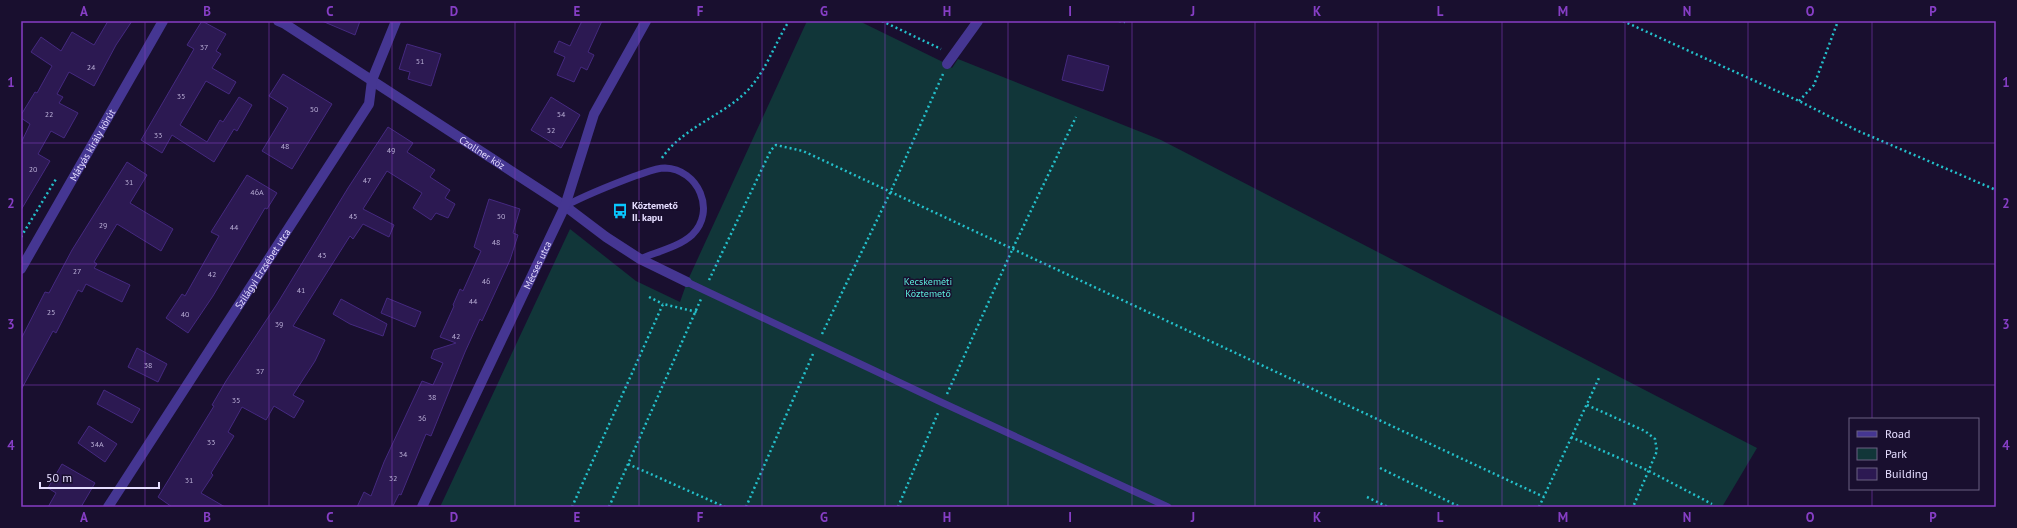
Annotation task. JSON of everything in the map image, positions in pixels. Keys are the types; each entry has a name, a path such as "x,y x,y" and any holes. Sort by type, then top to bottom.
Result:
{"street":[{"name":"Mátyás király körút","path":"21,269 163,21"},
{"name":"Czollner köz","path":"278,21 372,80 565,206 606,237 640,259 687,282"},
{"name":"Szilágyi Erzsébet utca","path":"108,507 369,104 372,80 396,21"},
{"name":"Mécses utca","path":"422,507 565,206 594,114 646,21"},
{"path":"947,64 978,21"}],"lane":[{"path":"565,206 594,191 654,170 672,169 689,177 701,192 704,210 698,228 685,241 640,259"},
{"path":"687,282 1168,507"}],"path":[{"path":"654,170 665,153 702,121 727,107 749,89 764,67 789,21"},
{"path":"746,507 818,343 890,193 947,64 941,48 882,21"},
{"path":"1119,21 1125,22"},
{"path":"1623,21 1799,100 1856,130 1996,190"},
{"path":"1799,100 1814,85 1838,21"},
{"path":"898,507 1013,248 1076,117"},
{"path":"609,507 697,312 705,290 771,150 776,145 803,151 890,193 1013,248 1544,497"},
{"path":"649,297 663,304 697,312"},
{"path":"572,507 663,304"},
{"path":"1539,507 1599,378"},
{"path":"1587,405 1645,431 1655,439 1657,451 1633,507"},
{"path":"1571,437 1649,471 1712,504"},
{"path":"628,464 725,507"},
{"path":"1380,468 1460,507"},
{"path":"1368,497 1388,507"}],"green space":[{"name":"Kecskeméti Köztemető","path":"807,21 859,21 947,64 952,68 958,59 1161,140 1757,448 1722,507 440,507 570,229 636,281 680,302 687,282"}],"building":[{"path":"108,21 132,21 116,45 94,86 69,72 57,94 63,97 59,103 78,113 64,138 51,131 38,154 50,161 21,210 21,143 30,124 21,118 21,115 35,92 37,93 52,66 31,52 41,37 61,51 72,32 94,45"},
{"path":"202,21 226,34 216,51 221,54 212,68 236,82 229,94 206,81 180,125 207,142 220,120 223,122 239,97 252,105 237,131 234,129 214,162 172,135 162,153 141,140 194,49 187,45"},
{"path":"322,21 360,21 355,35"},
{"path":"582,21 602,21 588,52 594,55 587,70 581,67 574,82 557,75 565,57 554,52 559,41 570,46"},
{"path":"407,44 441,54 431,86 408,79 410,72 399,69"},
{"path":"1068,55 1109,66 1103,91 1062,80"},
{"path":"283,74 332,104 292,169 262,151 288,108 269,96"},
{"path":"551,97 580,115 561,148 531,130"},
{"path":"388,127 413,143 407,152 435,170 430,177 450,190 445,198 455,204 448,218 436,213 431,220 413,208 422,193 387,171 363,209 394,225 389,237 363,224 353,239 350,236 293,326 325,340 315,361 293,395 304,401 294,418 274,406 266,420 242,407 228,432 234,436 211,473 213,475 201,493 225,507 172,507 158,497 214,406 212,405 226,381 277,304 348,188"},
{"path":"127,162 147,175 130,203 173,229 161,251 117,224 94,262 97,264 94,268 130,285 122,302 86,284 82,292 78,290 56,333 53,331 21,390 21,339 45,292 49,293 72,250"},
{"path":"247,175 277,193 267,209 265,208 213,296 188,333 166,318 182,294 185,296 219,236 211,232"},
{"path":"489,199 520,209 513,233 518,235 510,260 482,321 480,319 465,352 431,436 426,434 401,495 399,494 393,506 395,507 357,507 364,492 371,496 384,462 422,381 433,385 443,363 431,358 434,350 456,343 440,337 460,289 463,291 481,251 474,247"},
{"path":"387,298 421,312 415,327 381,313"},
{"path":"341,299 387,324 383,336 350,324 333,314"},
{"path":"137,348 167,364 158,382 128,367"},
{"path":"104,390 140,409 132,423 97,404"},
{"path":"89,426 117,444 105,462 78,443"},
{"path":"62,464 95,483 81,507 48,507 56,493 48,488"}],"place":[{"name":"Köztemető II. kapu","path":"620,211"}]}
